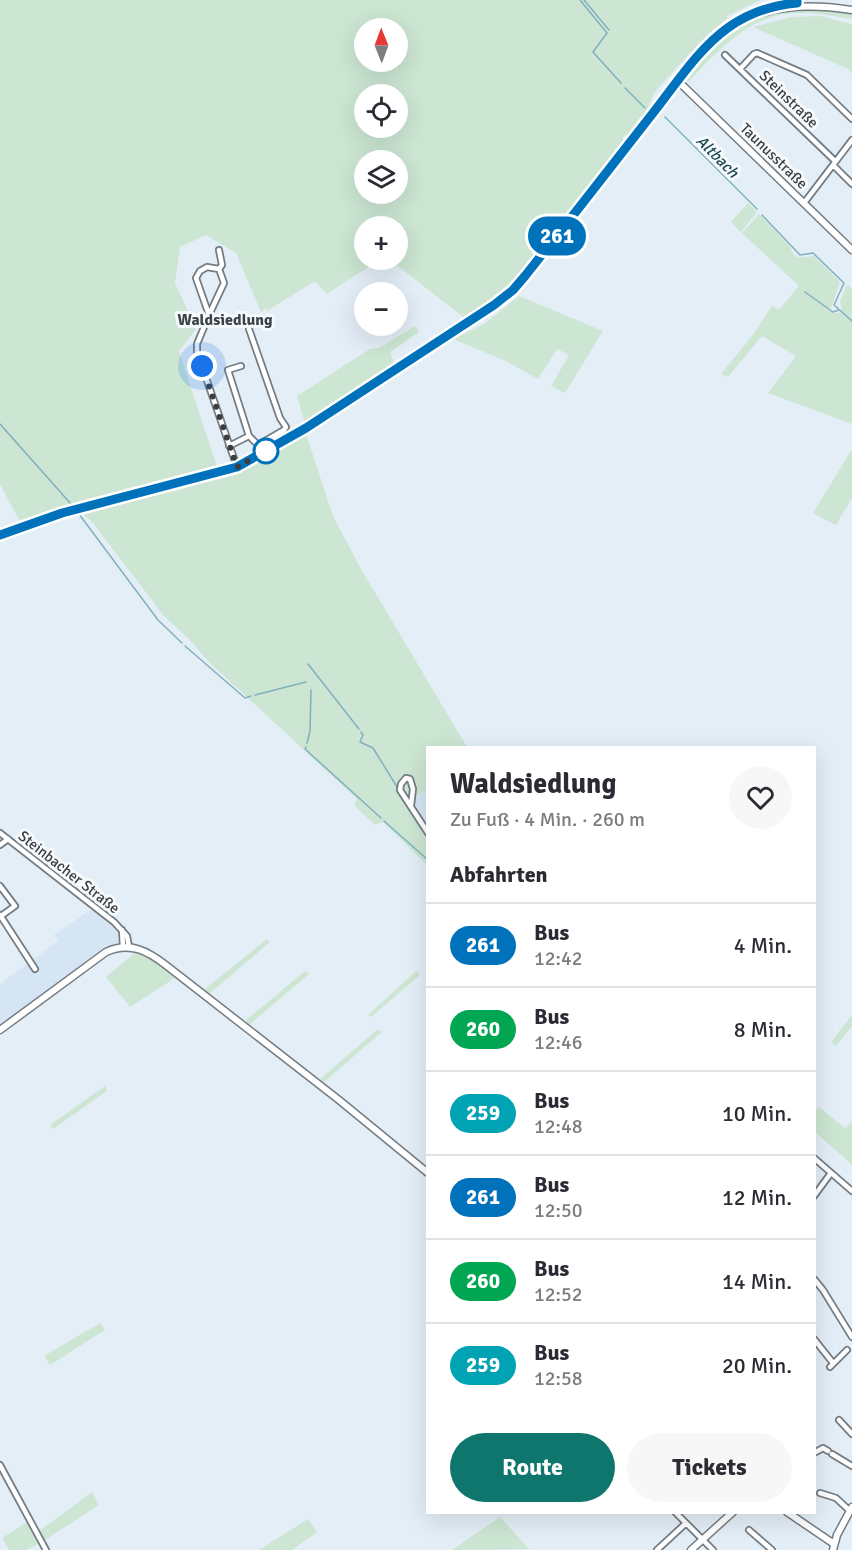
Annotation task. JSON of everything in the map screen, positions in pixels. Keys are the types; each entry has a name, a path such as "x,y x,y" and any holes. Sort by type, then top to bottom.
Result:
{"main road":[{"path":"0,535 79,508 188,482 237,467 306,428 485,311 513,290 678,81 709,44 736,22 761,10 798,1 817,2 852,10"},
{"name":"Taunusstraße","path":"678,81 852,250"},
{"path":"0,1030 101,955 126,947 144,950 339,1100 426,1171"},
{"path":"790,1514 835,1548 851,1509"},
{"path":"697,1546 731,1514"}],"street":[{"path":"740,69 757,53 805,74 852,119"},
{"name":"Steinstraße","path":"725,54 852,184"},
{"path":"804,203 852,140"},
{"path":"219,250 222,266 219,269 224,283 197,344 237,467"},
{"path":"209,315 196,278 200,271 207,267 219,269"},
{"path":"241,366 228,370 249,436 258,445 286,427 280,418 249,330"},
{"path":"229,446 249,436"},
{"path":"411,806 413,785 409,778 402,781 400,790 426,830"},
{"name":"Steinbacher Straße","path":"0,833 114,922 122,930 126,947"},
{"path":"0,845 8,839"},
{"path":"0,886 15,906 0,915 34,969"},
{"path":"816,1160 852,1191"},
{"path":"816,1193 831,1173"},
{"path":"816,1283 852,1337"},
{"path":"816,1342 832,1365 847,1350"},
{"path":"839,1420 852,1434"},
{"path":"821,1441 828,1451 852,1466"},
{"path":"816,1453 828,1451"},
{"path":"0,1465 46,1550"},
{"path":"820,1493 836,1498 851,1509"},
{"path":"677,1514 697,1546 713,1550"},
{"path":"657,1550 685,1524"},
{"path":"749,1530 772,1550"}],"shaded area":[{"path":"426,790 426,826 414,807 415,798"},
{"path":"92,909 118,932 118,943 0,1027 0,984 58,941 54,935"}],"green space":[{"path":"0,0 761,0 726,16 728,18 709,33 668,77 654,93 648,108 629,134 630,136 623,137 624,146 517,278 501,295 466,319 403,270 408,270 408,216 354,216 354,270 364,270 327,294 315,281 267,311 266,308 261,312 236,253 206,235 180,247 175,283 196,329 179,351 217,467 72,503 20,522 0,484"},
{"path":"832,8 852,13 852,19 810,13 790,13 772,17 741,32 688,82 687,80 715,47 749,20 776,10"},
{"path":"820,16 852,24 852,74 848,69 753,27 792,17"},
{"path":"748,203 757,212 741,232 731,222"},
{"path":"759,214 789,245 794,255 799,258 814,256 840,282 829,310 837,314 842,310 840,301 847,285 852,289 852,424 768,393 796,356 762,336 728,377 721,374 755,332 772,306 779,310 799,286 742,233"},
{"path":"519,296 603,331 565,393 551,386 569,355 557,349 538,379 508,362 453,339 484,324"},
{"path":"415,326 419,332 390,352 396,369 306,428 297,396 370,349 379,348 399,336 408,336 408,330"},
{"path":"305,431 333,516 361,569 466,746 426,746 426,790 407,802 426,833 426,864 383,822 375,825 354,805 357,799 208,661 190,640 164,616 93,523 82,513 239,469"},
{"path":"852,449 852,498 836,525 813,513"},
{"path":"267,939 270,942 209,994 204,990"},
{"path":"136,952 148,956 175,978 130,1007 106,977"},
{"path":"305,971 309,974 249,1025 245,1021"},
{"path":"416,971 420,975 371,1017 368,1015"},
{"path":"852,1015 852,1026 836,1046 831,1042"},
{"path":"378,1029 382,1032 324,1082 320,1079"},
{"path":"105,1086 107,1091 53,1129 50,1125"},
{"path":"819,1107 845,1128 852,1121 852,1165 816,1133 816,1110"},
{"path":"100,1323 105,1330 50,1365 44,1356"},
{"path":"92,1492 99,1505 45,1540 38,1532"},
{"path":"500,1517 529,1549 452,1550"},
{"path":"308,1519 317,1532 292,1550 259,1550"},
{"path":"27,1522 39,1543 26,1550 9,1550 2,1538"}],"waterway":[{"name":"Altbach","path":"580,0 607,33 593,52 621,83"},
{"name":"Altbach","path":"584,0 609,30"},
{"name":"Altbach","path":"625,88 645,108"},
{"name":"Altbach","path":"665,117 757,209"},
{"name":"Altbach","path":"762,215 800,255 813,253 844,283 834,305 852,321"},
{"name":"Altbach","path":"805,292 833,312 839,310"},
{"path":"0,424 71,504"},
{"path":"79,514 158,620 182,643"},
{"path":"185,646 245,698 251,696"},
{"path":"308,664 359,729"},
{"path":"255,695 306,682"},
{"path":"307,743 310,731 311,690"},
{"path":"361,732 363,735 360,742 373,748 397,787"},
{"path":"306,747 305,749 381,818"},
{"path":"384,821 426,858"}],"bus line":[{"name":"261","path":"0,535 79,508 188,482 237,467 306,428 494,305 513,290 525,276 709,44 728,27 744,18 761,10 797,3 797,0"}],"district":[{"name":"Waldsiedlung","path":"225,319"}],"route":[{"path":"202,366 237,467 266,451"}]}
